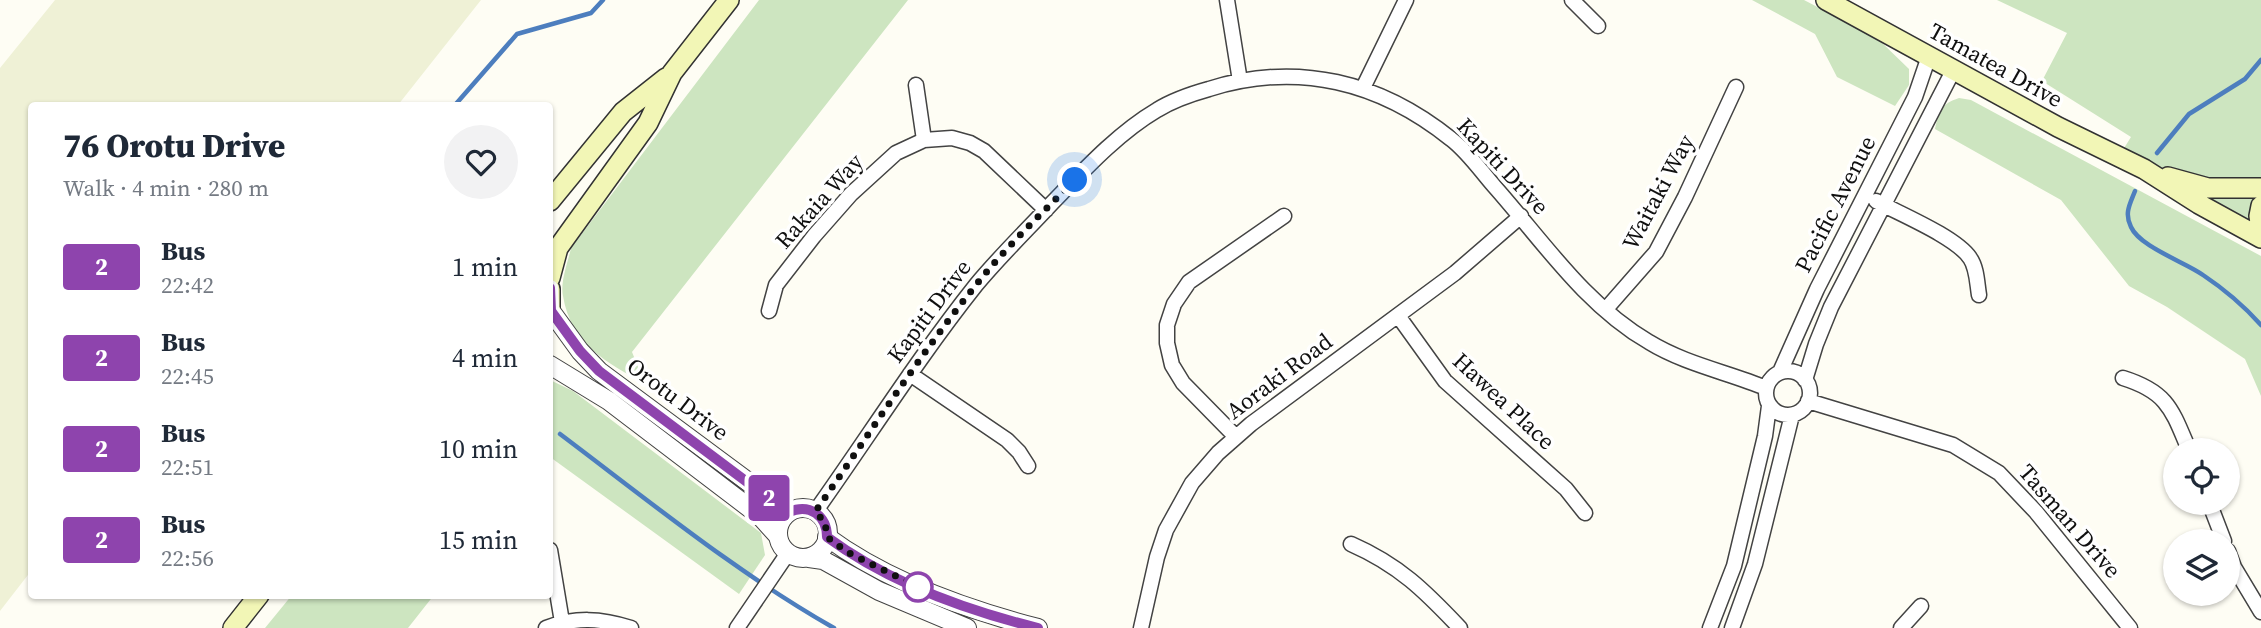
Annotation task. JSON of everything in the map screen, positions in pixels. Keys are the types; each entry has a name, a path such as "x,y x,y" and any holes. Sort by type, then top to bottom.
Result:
{"main road":[{"path":"553,267 558,248 648,123 673,73 729,0"},
{"name":"Tamatea Drive","path":"1826,0 2058,127 2144,169 2199,204 2261,238"},
{"path":"553,197 623,112 673,73"},
{"name":"Tamatea Drive","path":"2144,169 2208,187 2261,188"},
{"path":"2261,206 2261,230"},
{"path":"233,628 256,599"}],"street":[{"path":"1227,0 1240,81"},
{"path":"1363,88 1406,0"},
{"path":"1572,0 1598,26"},
{"name":"Pacific Avenue","path":"1780,372 1817,289 1914,97 1929,55"},
{"name":"Pacific Avenue","path":"1805,380 1830,307 1954,69"},
{"name":"Kapiti Drive","path":"815,512 909,374 1003,253 1105,152 1157,110 1187,96 1240,81 1298,76 1336,81 1363,88 1428,121 1455,142 1568,274 1647,342 1674,356 1766,388"},
{"path":"916,85 924,140"},
{"name":"Waitaki Way","path":"1606,309 1656,252 1736,87"},
{"name":"Rakaia Way","path":"769,311 776,285 851,194 896,153 924,140 952,138 970,143 984,151 1046,210"},
{"path":"1866,196 1962,249 1970,258 1975,271 1979,295"},
{"path":"1236,437 1184,383 1172,365 1167,343 1167,325 1174,303 1189,282 1284,216"},
{"name":"Aoraki Road","path":"1141,628 1166,530 1197,476 1217,453 1399,317 1521,216"},
{"name":"Orotu Drive","path":"553,317 599,371 789,512"},
{"name":"Hawea Place","path":"1399,317 1445,381 1566,489 1585,513"},
{"name":"Orotu Drive","path":"553,367 609,401 760,516 778,536"},
{"path":"1710,628 1734,566 1765,436 1769,406 1766,388 1773,376 1780,372 1794,372 1809,386 1805,407 1792,415 1779,414 1769,406"},
{"path":"909,374 1007,440 1028,466"},
{"path":"2123,378 2144,384 2166,401 2183,438"},
{"name":"Tasman Drive","path":"1808,401 1953,445 1999,473 2036,512 2130,628"},
{"path":"1732,628 1755,564 1792,415"},
{"path":"809,558 821,550 827,537 825,522 815,512 806,508 797,509 789,512 780,523 779,543 788,553 795,557 823,560 888,596 968,628"},
{"path":"827,537 847,552 911,584 974,610 1038,628"},
{"path":"1351,544 1378,556 1401,572 1460,628"},
{"path":"737,628 788,553"},
{"path":"553,568 562,622"},
{"path":"2240,577 2261,612"},
{"path":"1901,628 1921,606"},
{"path":"546,628 562,622 585,619 607,620 631,628"}],"green space":[{"path":"55,0 481,0 400,102 28,102 28,575 0,611 0,68"},
{"path":"759,0 908,0 632,352 645,384 592,350 574,327 567,313 562,290 571,248"},
{"path":"1752,0 1804,0 1877,38 1909,69 1909,85 1895,106 1837,77 1815,34"},
{"path":"1997,0 2261,0 2261,184 2171,177 2121,153 2131,137 2042,81 2067,33"},
{"path":"1959,98 1971,100 2261,256 2261,396 2245,359 2167,307 2129,286 2061,200 1935,129 1942,109"},
{"path":"2258,195 2254,203 2253,223 2210,204 2206,196"},
{"path":"553,381 573,391 761,533 765,555 739,594 553,459"},
{"path":"289,599 431,599 408,628 265,628"}],"waterway":[{"path":"458,102 517,34 591,13 603,0"},
{"path":"2157,153 2189,114 2245,79 2261,60"},
{"path":"2135,191 2128,213 2129,222 2136,234 2153,248 2211,280 2261,325"},
{"path":"560,434 728,560 834,628"}],"bus line":[{"name":"2","path":"553,313 580,351 599,371 789,512 806,508 820,515 825,522 827,537 847,552 911,584 974,610 1038,628"}],"route":[{"path":"918,587 847,552 827,537 825,522 815,512 921,357 976,285 1075,180"}]}
